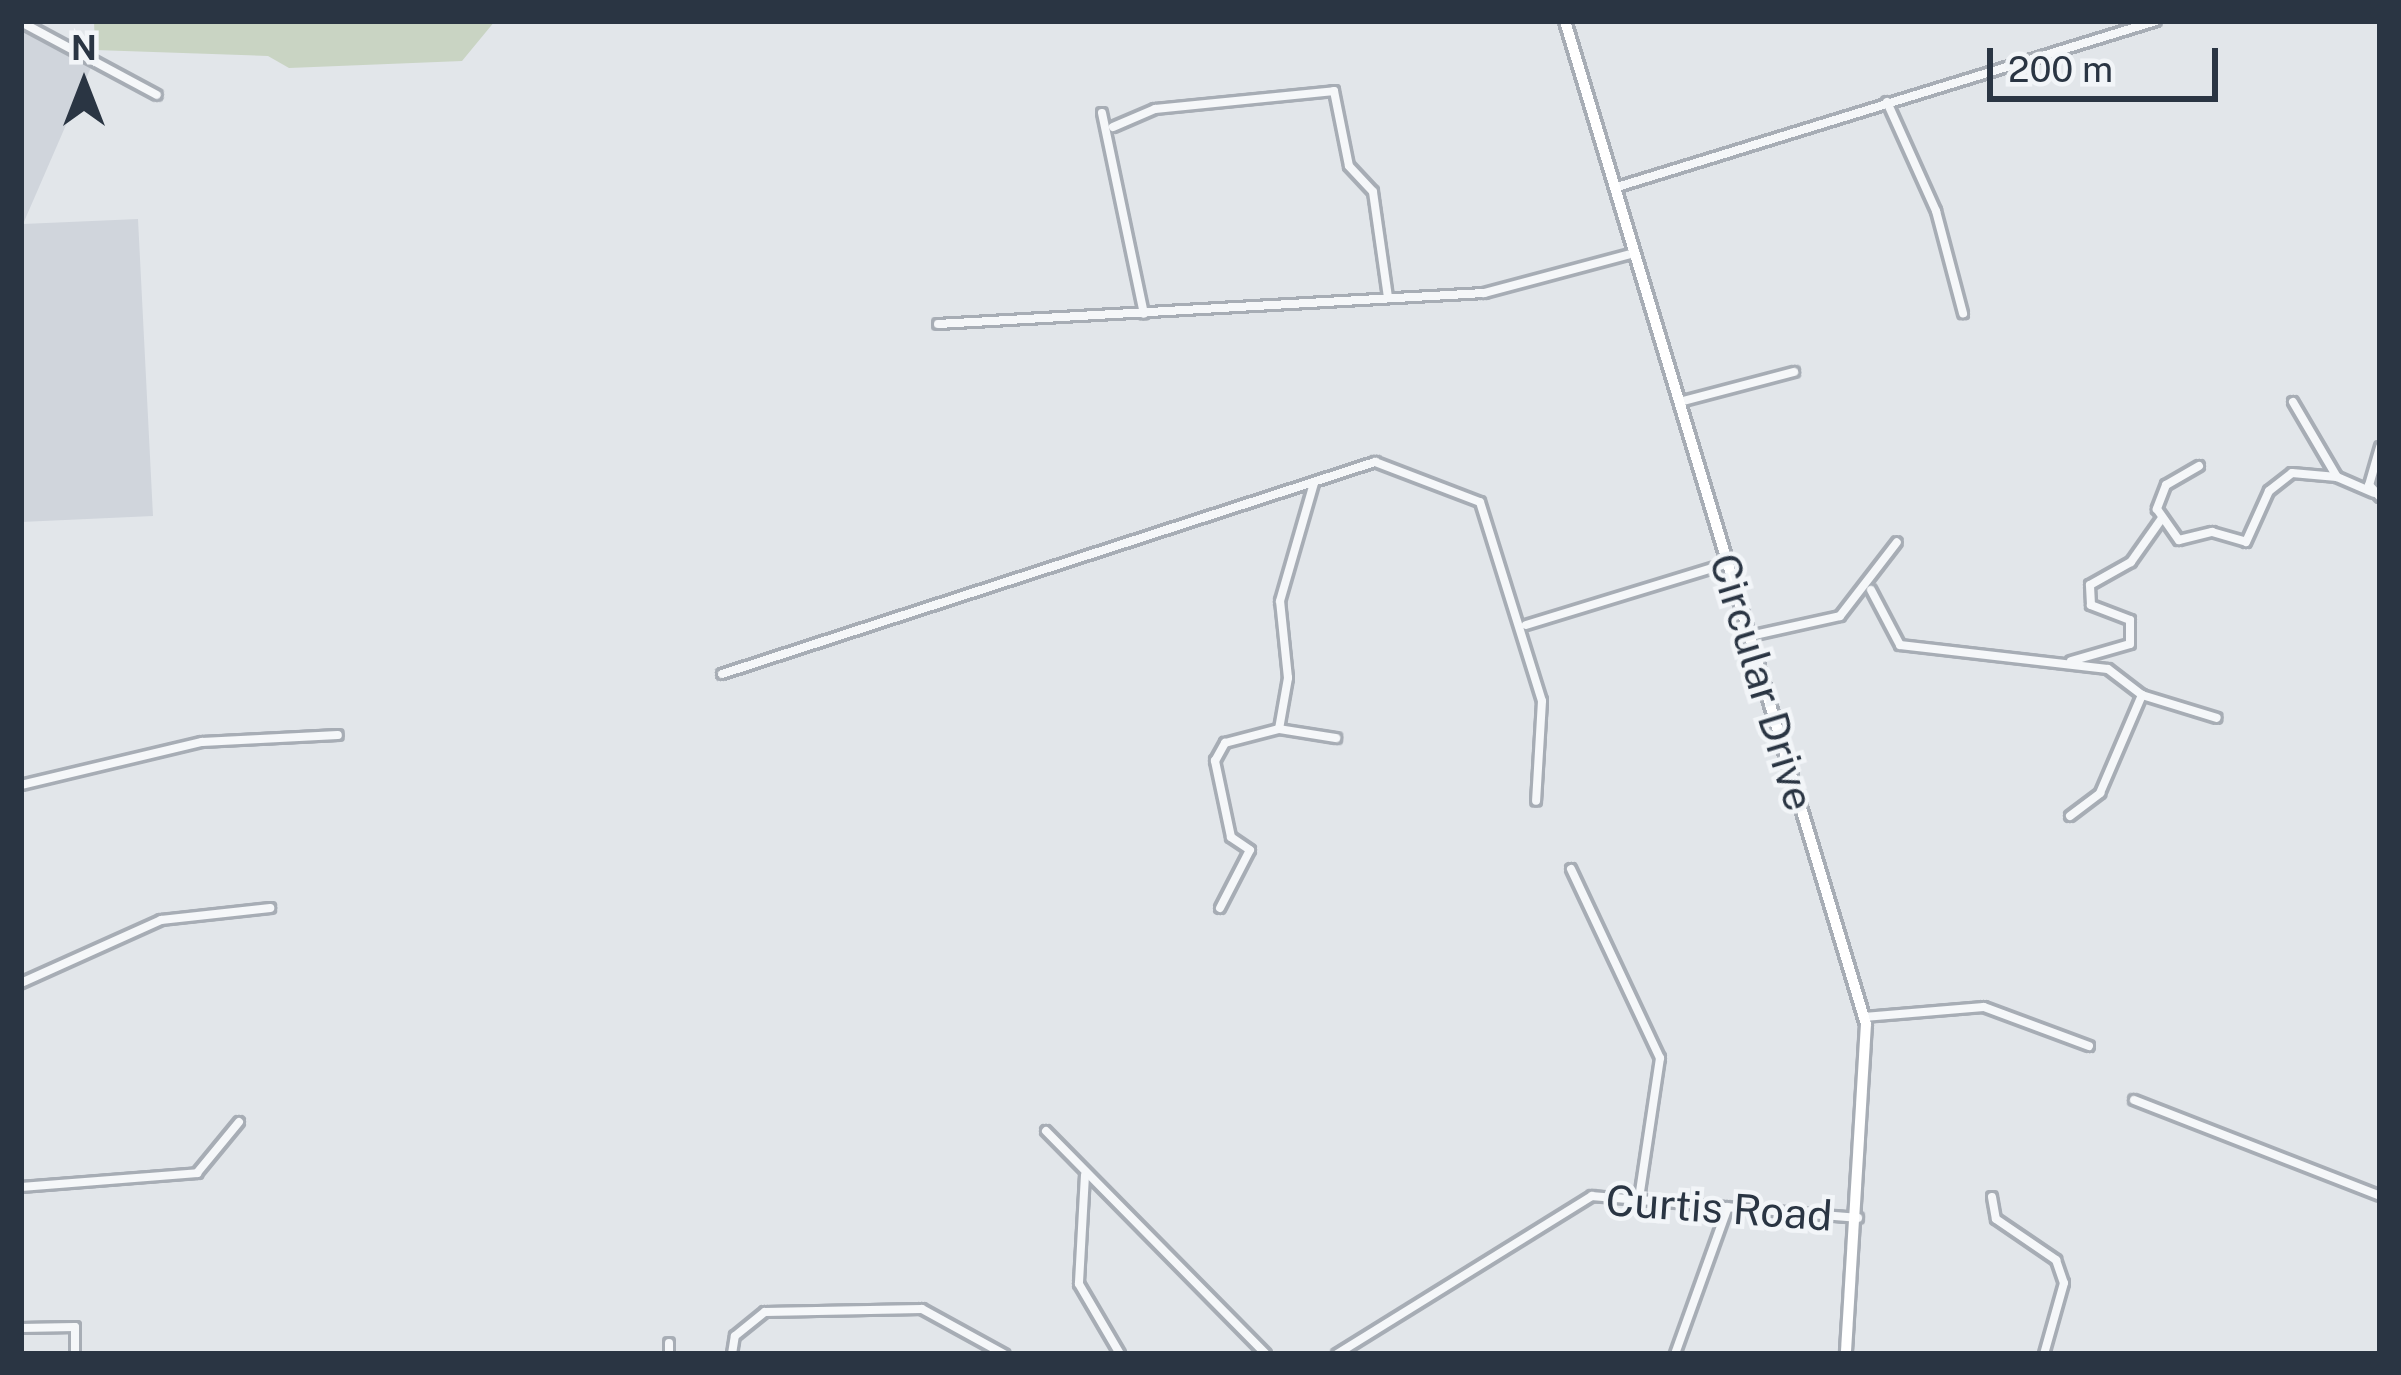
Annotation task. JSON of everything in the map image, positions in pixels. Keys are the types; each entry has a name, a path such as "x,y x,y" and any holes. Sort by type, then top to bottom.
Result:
{"street":[{"name":"Circular Drive","path":"1565,21 1864,1017 1859,1218 1846,1354"},
{"path":"1614,188 2156,21"},
{"path":"21,22 157,95"},
{"path":"1113,128 1155,109 1334,92 1348,166 1373,192 1388,298"},
{"path":"1887,102 1936,211 1964,314"},
{"path":"1102,113 1113,128 1144,314"},
{"path":"938,324 1144,314 1324,294 1388,298 1484,293 1634,253"},
{"path":"1678,402 1794,372"},
{"path":"2294,401 2337,477"},
{"path":"2162,518 2179,540 2212,532 2239,543 2292,473 2337,477 2377,495 2380,447"},
{"path":"722,674 1375,462 1480,502 1526,625 1542,701 1536,801"},
{"path":"2070,662 2130,644 2130,620 2091,604 2090,585 2131,562 2162,518 2166,485 2199,466"},
{"path":"1279,729 1288,678 1280,601 1315,482"},
{"path":"1748,637 1840,616 1870,590 1897,542"},
{"path":"1526,625 1726,564"},
{"path":"1870,590 1900,645 2070,662 2121,674 2142,694 2217,718"},
{"path":"2071,816 2100,793 2142,694"},
{"path":"1220,908 1250,850 1231,837 1215,761 1225,743 1279,729 1336,738"},
{"path":"21,785 202,742 338,736"},
{"path":"1571,869 1660,1058 1639,1199"},
{"path":"21,983 161,920 270,908"},
{"path":"1864,1017 1984,1007 2089,1046"},
{"path":"2134,1100 2380,1196"},
{"path":"21,1187 197,1173 239,1122"},
{"path":"1046,1131 1266,1354"},
{"path":"1085,1173 1078,1284 1120,1354"},
{"path":"1992,1197 1996,1219 2056,1260 2064,1283 2044,1354"},
{"name":"Curtis Road","path":"1337,1354 1562,1204 1639,1199 1859,1218"},
{"path":"1675,1354 1728,1207"},
{"path":"732,1354 735,1336 765,1312 922,1309 1004,1354"},
{"path":"21,1328 75,1327 75,1354"}],"shaded area":[{"path":"21,23 92,65 23,224 138,219 153,516 21,522"}],"green space":[{"path":"94,21 495,21 462,61 289,68 268,56 95,50"}]}
